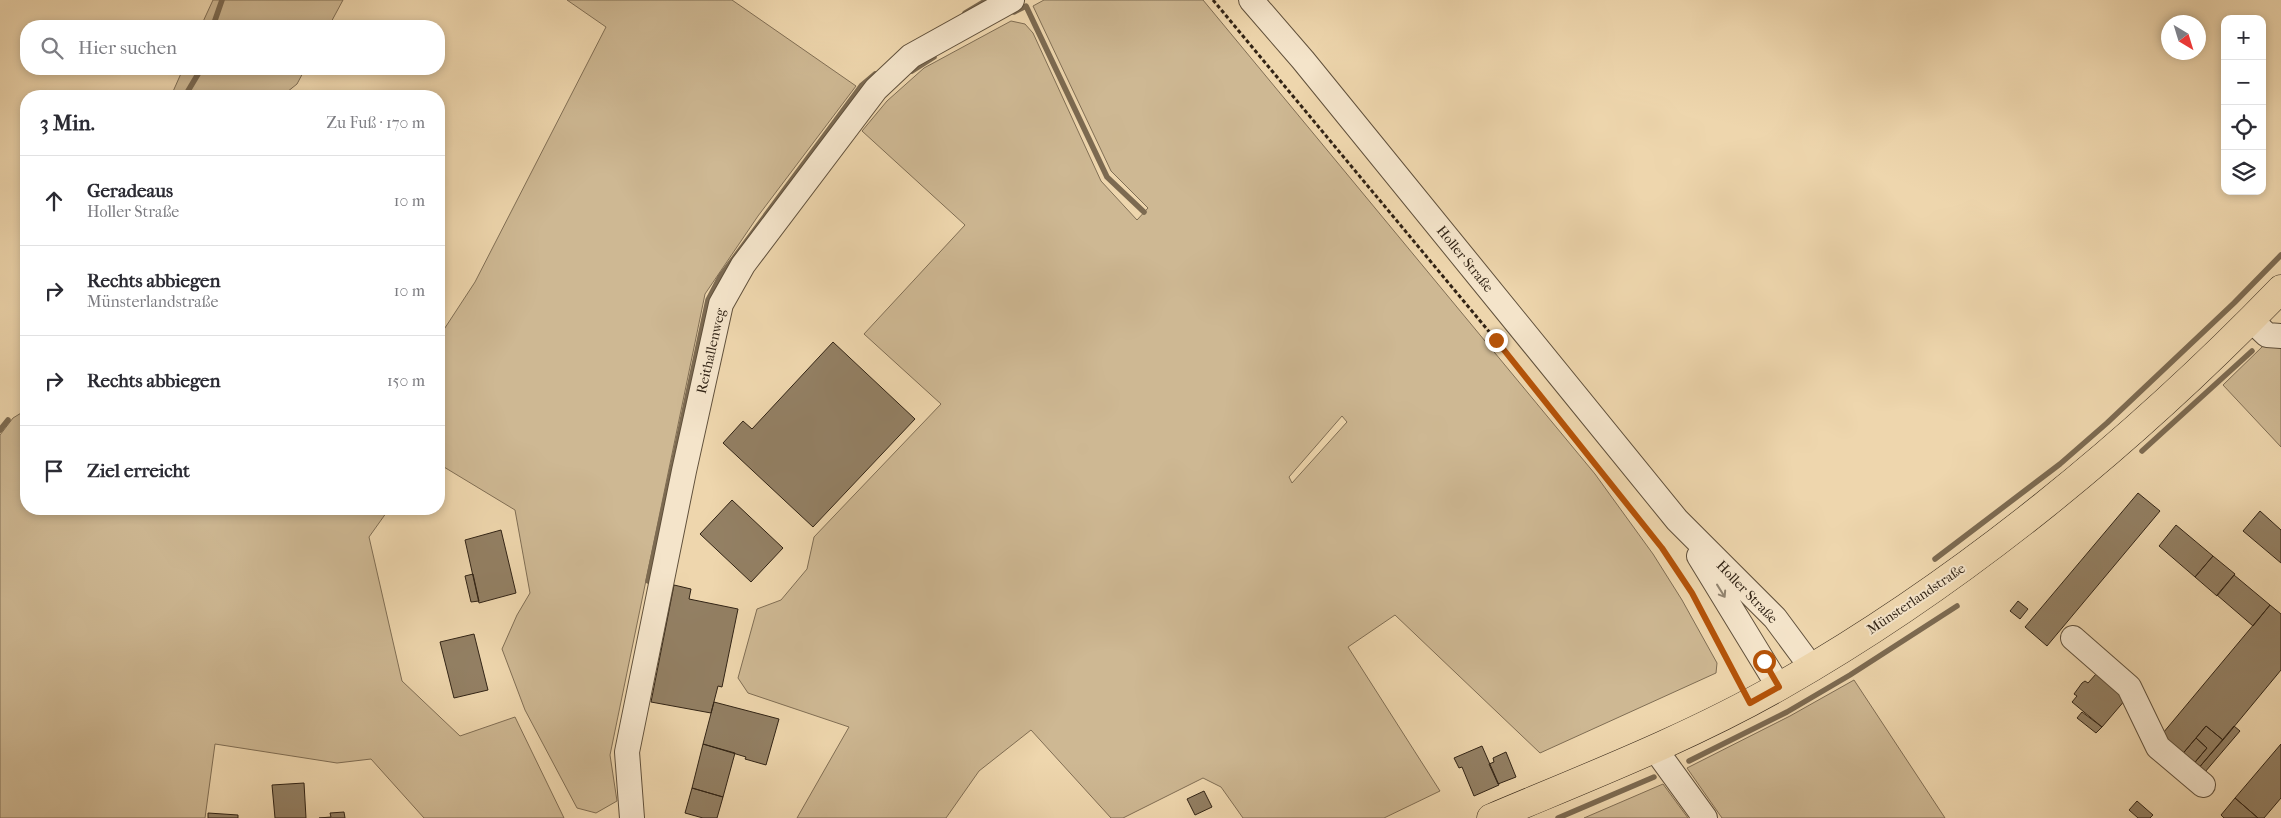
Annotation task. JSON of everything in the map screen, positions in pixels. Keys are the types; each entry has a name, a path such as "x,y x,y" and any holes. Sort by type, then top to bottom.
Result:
{"main road":[{"name":"Münsterlandstraße","path":"1491,818 1655,748 1750,703 1812,668 1948,579 2075,480 2114,447 2251,320 2281,289"}],"street":[{"name":"Reithallenweg","path":"632,818 627,752 684,471 721,304 743,265 876,89 911,56 1012,0"},
{"name":"Holler Straße","path":"1251,0 1309,68 1677,520 1775,618 1812,668"},
{"path":"2251,320 2267,335 2281,336"},
{"name":"Holler Straße","path":"1677,520 1779,687"},
{"path":"2073,638 2129,687 2158,747 2203,785"},
{"path":"1655,748 1705,818"}],"path":[{"path":"1213,0 1496,340 1662,548 1692,593 1750,703"}],"shaded area":[{"path":"213,0 343,0 332,20 204,20"},
{"path":"567,0 732,0 856,86 758,216 705,294 610,755 617,801 596,813 577,808 525,710 502,649 517,615 530,593 515,510 445,468 445,328 475,282 606,27"},
{"path":"1044,0 1203,0 1595,474 1653,554 1682,600 1717,663 1716,673 1540,753 1395,615 1348,647 1440,791 1384,818 1243,818 1221,787 1203,778 1123,818 1111,818 1031,730 979,771 946,818 797,818 849,727 748,693 738,678 757,609 781,600 807,569 814,537 941,404 864,334 965,225 862,131 887,101 924,68 1011,21 1025,24 1033,33 1101,181 1137,220 1148,208 1111,171 1033,6","holes":["1342,416 1347,422 1292,483 1289,477"]},
{"path":"180,75 302,75 297,84 290,90 174,90"},
{"path":"2263,346 2281,348 2281,447 2223,385"},
{"path":"20,414 20,515 385,515 369,537 402,681 460,736 515,717 564,818 424,818 371,759 337,763 215,744 205,818 0,818 0,435 13,418"},
{"path":"1854,680 1945,818 1722,818 1687,768 1790,716"},
{"path":"1663,784 1688,818 1584,818"}],"building":[{"path":"833,342 915,419 813,527 723,443 743,421 752,429"},
{"path":"2138,493 2160,511 2047,646 2025,627"},
{"path":"732,500 783,548 751,582 700,534"},
{"path":"2260,511 2281,530 2281,563 2243,531"},
{"path":"2176,525 2213,556 2195,577 2159,546"},
{"path":"501,530 516,593 479,603 465,540"},
{"path":"2213,556 2235,574 2217,596 2195,577"},
{"path":"473,574 479,601 471,602 465,576"},
{"path":"2234,575 2270,605 2253,626 2217,595"},
{"path":"674,585 691,589 689,599 738,609 722,687 718,686 711,713 651,702"},
{"path":"2018,601 2028,609 2020,619 2010,611"},
{"path":"2270,605 2281,614 2281,670 2223,740 2206,726 2180,757 2158,739"},
{"path":"474,634 488,690 454,698 440,642"},
{"path":"2096,674 2107,681 2126,699 2102,727 2072,702 2077,696 2074,694 2082,683 2085,681 2088,683"},
{"path":"714,702 779,719 766,765 703,744"},
{"path":"2082,712 2102,727 2096,733 2077,718"},
{"path":"2206,726 2223,740 2196,771 2191,767 2207,748 2196,738"},
{"path":"2234,726 2240,731 2205,772 2197,770"},
{"path":"2196,738 2207,748 2191,767 2180,757"},
{"path":"703,744 735,753 723,797 692,788"},
{"path":"2281,744 2281,798 2264,818 2258,818 2235,798"},
{"path":"1482,746 1499,785 1474,796 1462,767 1459,768 1454,758"},
{"path":"1506,752 1516,777 1498,784 1489,764 1494,762 1493,758"},
{"path":"304,783 306,818 275,818 272,785"},
{"path":"692,788 723,797 717,818 703,818 685,813"},
{"path":"1204,791 1212,807 1195,815 1187,799"},
{"path":"2235,798 2258,818 2224,818 2221,815"},
{"path":"2137,801 2153,815 2150,818 2138,818 2129,810"},
{"path":"344,812 345,818 319,818 331,817 330,813"},
{"path":"208,813 238,815 238,818 208,818"}],"waterway":[{"path":"215,20 222,0"},
{"path":"965,13 987,0"},
{"path":"1014,12 1026,6 1107,177 1144,212"},
{"path":"912,71 934,57"},
{"path":"648,581 708,300 720,277 862,85 875,74"},
{"path":"189,90 197,75"},
{"path":"1935,559 2060,464 2107,423 2234,303 2281,255"},
{"path":"2142,451 2252,351"},
{"path":"0,430 8,420"},
{"path":"1689,761 1787,712 1850,675 1957,606"},
{"path":"1558,818 1654,777"}],"route":[{"path":"1496,340 1662,548 1692,593 1750,703 1779,687 1764,661"}]}
